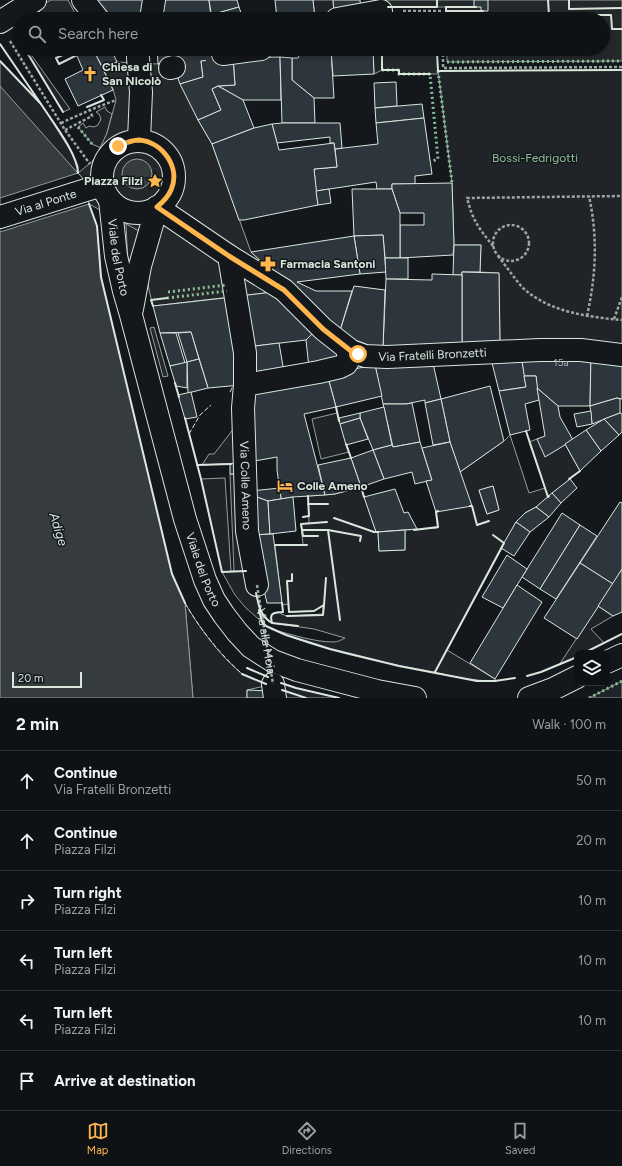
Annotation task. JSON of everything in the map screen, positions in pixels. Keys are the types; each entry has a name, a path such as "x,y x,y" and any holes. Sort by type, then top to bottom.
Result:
{"street":[{"path":"23,12 35,0"},
{"path":"83,0 92,12"},
{"path":"152,12 154,0"},
{"path":"371,12 381,10"},
{"path":"4,30 12,22"},
{"path":"136,56 141,92 139,140"},
{"path":"139,140 160,148 168,157 173,167 174,178 172,190 166,199 157,207 148,211 127,211 118,207 101,186 108,157 118,146 128,141 139,140"},
{"name":"Via al Ponte","path":"0,217 101,186"},
{"name":"Viale del Porto","path":"101,186 124,292 185,519 202,574 214,600 233,626 252,647 273,661 297,670 377,691 415,698"},
{"path":"157,207 229,256"},
{"name":"Viale del Porto","path":"131,314 140,266 157,207"},
{"name":"Via Fratelli Bronzetti","path":"229,256 284,290 323,329 347,348 365,356 387,358 540,350 581,350 622,355"},
{"name":"Via Colle Ameno","path":"229,256 245,353 243,408 247,531 257,584"},
{"path":"245,385 340,367 346,364 350,359 347,348"},
{"path":"610,661 622,655"},
{"path":"529,698 553,689 574,678"}],"path":[{"path":"381,10 442,10 442,12"},
{"path":"4,30 12,43"},
{"path":"20,56 101,186"},
{"path":"442,56 442,68 622,67"},
{"path":"61,123 116,100"},
{"path":"65,130 92,116 90,110"},
{"path":"587,316 593,280 595,249 595,228 589,196"},
{"path":"622,196 467,198 471,213 477,226 523,288 536,298 578,315 622,320"},
{"path":"493,246 495,234 504,227 516,227 525,233 528,239 527,250 520,259 508,261 498,256"},
{"path":"614,319 622,297"},
{"name":"Via alla Moia","path":"257,584 274,691"}],"green space":[{"path":"313,0 333,0 334,12 314,12"},
{"path":"29,56 32,56 70,109 63,112"},
{"path":"373,56 382,56 382,70 374,74"},
{"path":"0,61 41,104 70,150 78,166 78,173 0,101"},
{"name":"Bossi-Fedrigotti","path":"622,70 622,349 500,345 499,273 480,272 481,245 454,245 452,183 438,71"},
{"path":"105,107 107,111 112,114 101,148 92,144 78,127 83,123 86,128 89,126 94,127 98,125 101,119 99,114 96,112"},
{"path":"126,223 139,231 145,232 128,267"},
{"path":"337,413 349,452 321,459 312,419"},
{"path":"238,423 240,463 202,465 209,454 214,454"},
{"path":"510,435 529,493 545,488 529,442 537,439 565,444 580,471 536,507 525,513 516,522 447,650 495,679 495,681 462,678 369,659 309,643 271,629 326,642 336,642 345,638 314,629 272,623 271,615 275,613 281,612 281,614 287,616 323,614 323,605 314,611 289,612 288,604 282,605 275,545 303,545 301,524 309,523 308,496 335,494 361,487 376,532 378,532 379,551 405,550 405,530 438,528 436,512 460,472 504,441","holes":["493,486 499,510 487,514 479,491"]},
{"path":"230,474 241,474 243,527 262,622 246,608 235,595 222,572 201,479 225,478 231,571 234,571"},
{"path":"185,603 210,640 233,666 244,675 269,685 247,690 247,698 193,698"},
{"path":"598,606 613,616 591,629 604,643 590,650 574,650 574,658 559,665"},
{"path":"622,681 622,698 589,698"},
{"path":"283,683 296,688 339,698 281,698"}],"shaded area":[{"path":"51,0 68,0 74,12 40,12 37,7"},
{"path":"382,0 622,0 622,61 447,62 447,56 610,56 610,12 446,12 446,7 382,7"},
{"path":"382,56 437,56 438,74 399,74 399,70 382,70"},
{"name":"Piazza Filzi","path":"117,62 158,64 172,62 198,120 212,144 251,252 288,286 282,291 153,306 139,231 89,204 88,201 91,188 78,173 95,159 107,133 116,100 113,89 103,68"},
{"path":"154,327 168,376 163,377 150,328"}],"water":[{"name":"Adige","path":"0,86 91,188 88,201 97,226 101,277 172,574 185,603 193,698 0,698"},
{"path":"137,159 148,163 152,174 148,185 137,189 126,185 122,174 126,163"}],"pier":[{"path":"78,173 91,188 88,201 89,204 0,232 0,198"}],"building":[{"path":"96,0 147,0 146,12 105,12"},
{"path":"159,0 209,0 210,12 158,12"},
{"path":"209,0 237,0 239,7 221,12 211,12"},
{"path":"275,0 313,0 314,12 276,12"},
{"path":"333,0 360,0 361,10 334,12"},
{"path":"474,0 488,0 488,11 481,11 481,7 474,7"},
{"path":"239,7 241,12 221,12"},
{"name":"Chiesa di San Nicolò","path":"77,56 96,56 113,90 78,106 65,79 83,70"},
{"path":"97,56 114,56 117,62 103,68"},
{"path":"157,56 219,56 217,60 201,61 203,77 180,84 172,62 158,64"},
{"path":"299,56 331,56 334,98 314,98 292,80 292,58 298,58"},
{"path":"332,56 373,56 374,74 333,76"},
{"path":"280,57 281,100 243,100 218,86 235,85 233,58"},
{"path":"280,57 292,58 292,80 314,98 315,123 282,123"},
{"path":"233,58 235,85 218,86 212,89 221,110 198,120 180,84 203,77 201,61"},
{"path":"396,82 397,106 375,108 374,83"},
{"path":"218,86 243,100 254,128 212,144 198,120 221,110 212,89"},
{"path":"422,104 424,118 376,123 375,108"},
{"path":"424,118 432,174 415,176 415,184 392,184 392,189 377,189 376,182 316,191 314,169 337,167 335,149 378,144 376,123"},
{"path":"340,123 342,148 335,149 334,143 330,143 330,137 277,143 272,124"},
{"path":"272,124 279,150 334,143 337,167 314,169 318,205 239,220 212,144 254,128"},
{"path":"452,183 453,255 400,258 400,225 424,225 424,213 400,213 392,189 392,184"},
{"path":"329,189 331,203 318,205 316,191"},
{"path":"352,189 392,189 400,213 400,258 385,258 383,235 354,236"},
{"path":"383,235 386,272 360,274 354,236"},
{"path":"354,236 360,274 297,282 316,291 352,291 339,334 251,252"},
{"path":"454,245 481,245 480,272 462,272 462,275 453,275"},
{"path":"385,258 408,258 408,279 386,279"},
{"path":"462,272 499,273 500,345 462,345"},
{"path":"432,274 462,275 462,345 383,347 386,279 432,280"},
{"path":"354,286 385,290 383,347 371,346 339,334"},
{"path":"282,291 319,327 306,340 247,347 239,296"},
{"path":"233,297 241,385 208,388 191,332 160,333 153,306"},
{"path":"319,327 337,345 339,362 309,368 306,340"},
{"path":"191,332 199,359 187,362 178,333"},
{"path":"160,333 176,333 185,363 170,366"},
{"path":"279,343 284,372 254,377 247,347"},
{"path":"591,354 590,406 558,406 537,388 536,376 524,376 521,355"},
{"path":"591,354 622,359 622,399 617,398 590,406"},
{"path":"521,355 526,387 499,391 491,359"},
{"path":"199,359 208,388 188,393 187,362"},
{"path":"432,359 441,399 425,403 425,400 406,404 383,404 375,365"},
{"path":"187,362 187,388 176,386 170,366"},
{"path":"375,365 382,396 336,407 327,374"},
{"path":"327,374 336,407 304,414 325,495 281,499 277,470 277,457 249,462 250,390"},
{"path":"524,376 536,376 539,400 525,404 530,430 510,435 499,391 526,387"},
{"path":"490,386 504,441 460,472 450,442 441,399"},
{"path":"537,388 558,406 560,417 573,440 545,457 537,439 545,436"},
{"path":"191,392 197,417 185,419 178,395"},
{"path":"617,398 620,399 620,413 592,424 590,406"},
{"path":"441,399 450,442 433,445 425,403"},
{"path":"412,403 420,442 393,447 383,404"},
{"path":"384,407 392,445 373,450 360,418 360,413"},
{"path":"591,411 592,424 577,427 574,414"},
{"path":"360,413 360,418 340,424 339,418"},
{"path":"620,413 622,414 622,432 619,435 604,419"},
{"path":"360,418 368,439 346,445 340,424"},
{"path":"604,419 619,435 601,451 586,430"},
{"path":"586,430 601,451 580,471 565,444"},
{"path":"420,442 432,480 415,484 412,472 384,479 373,450 392,445 393,447"},
{"path":"450,442 472,506 436,512 426,481 432,480 422,448"},
{"path":"373,450 384,479 361,487 351,458"},
{"path":"351,458 361,487 325,495 318,465"},
{"path":"240,463 241,474 230,474 230,464"},
{"path":"570,479 577,488 561,503 552,493"},
{"path":"493,486 499,510 487,514 479,490"},
{"path":"280,488 281,499 268,501 251,495 251,491"},
{"path":"395,489 404,513 408,512 417,529 376,532 364,497"},
{"path":"552,493 561,503 549,517 536,507"},
{"path":"251,495 268,501 270,534 251,535"},
{"path":"293,497 296,531 270,534 268,501"},
{"path":"620,502 622,503 622,569 613,584 580,563"},
{"path":"536,507 549,517 530,532 516,522 525,513"},
{"path":"562,513 580,525 540,589 522,577"},
{"path":"516,522 530,532 514,556 501,548"},
{"path":"580,525 597,536 556,599 540,589"},
{"path":"405,530 405,550 379,551 378,532"},
{"path":"273,534 282,603 267,603 251,535"},
{"path":"507,555 527,569 503,608 482,597"},
{"path":"580,563 613,584 577,639 544,618"},
{"path":"622,569 622,612 613,616 598,606"},
{"path":"517,585 542,602 495,679 470,663"},
{"path":"247,690 271,691 271,698 247,698"}],"tunnel":[{"path":"174,67 193,60 213,56"}],"hedge":[{"path":"447,62 622,61"},
{"path":"382,70 399,70 399,74 430,74 438,159 430,162"},
{"path":"438,71 452,183"},
{"path":"78,127 92,144"},
{"path":"168,292 226,285"},
{"path":"167,298 227,291"},
{"path":"589,698 622,681"}],"fence":[{"path":"230,392 233,386"},
{"path":"189,434 200,415 211,405"},
{"path":"185,603 210,640 242,674"}],"wall":[{"path":"388,7 437,7 437,0"},
{"path":"548,0 549,12"},
{"path":"569,0 569,9 622,8"},
{"path":"446,12 446,7 476,7"},
{"path":"446,11 483,11"},
{"path":"610,15 612,29 622,29"},
{"path":"0,44 41,104 0,61"},
{"path":"29,56 63,112"},
{"path":"60,56 56,58 59,64 75,56"},
{"path":"382,56 382,70 399,70 399,74 430,74"},
{"path":"437,56 438,71 622,70"},
{"path":"87,107 104,100 101,95"},
{"path":"41,104 69,147 77,165 78,173"},
{"path":"89,204 97,226 101,277 172,574 185,603"},
{"path":"153,306 151,300 167,298"},
{"path":"175,383 179,397"},
{"path":"336,407 339,421"},
{"path":"185,418 201,479 222,572 246,571"},
{"path":"526,431 548,497 549,496"},
{"path":"346,444 351,458"},
{"path":"197,465 231,464"},
{"path":"569,479 580,471"},
{"path":"361,487 364,497"},
{"path":"303,517 309,516 308,496"},
{"path":"308,504 328,504"},
{"path":"470,506 472,506 477,525 489,521"},
{"path":"414,530 438,527 436,512 438,511"},
{"path":"334,518 374,532 378,532"},
{"path":"302,530 301,524 327,522"},
{"path":"318,536 303,536 302,530 328,530 340,620"},
{"path":"328,530 361,536 360,541"},
{"path":"435,672 504,543 493,535"},
{"path":"275,545 307,545"},
{"path":"292,574 292,581 287,581 289,612 314,611 324,605 326,578"},
{"path":"256,593 262,614 272,623"},
{"path":"282,603 283,612 273,614 271,617 272,623 298,626"},
{"path":"287,616 323,615 324,605"},
{"path":"259,610 262,622 266,626 286,635 330,649 399,666 477,681 495,681 515,678"},
{"path":"590,650 622,634"},
{"path":"527,676 541,672 574,658"},
{"path":"247,668 268,677"},
{"path":"242,674 266,684"},
{"path":"281,683 339,698"},
{"path":"282,690 306,698"}],"place":[{"name":"Chiesa di San Nicolò","path":"90,74"},
{"name":"Piazza Filzi","path":"155,181"},
{"name":"Farmacia Santoni","path":"268,264"},
{"name":"Colle Ameno","path":"285,486"}],"route":[{"path":"118,146 128,141 139,140 160,148 168,157 173,167 174,178 172,190 166,199 157,207 229,256 284,290 323,329 351,351 358,354"}]}
